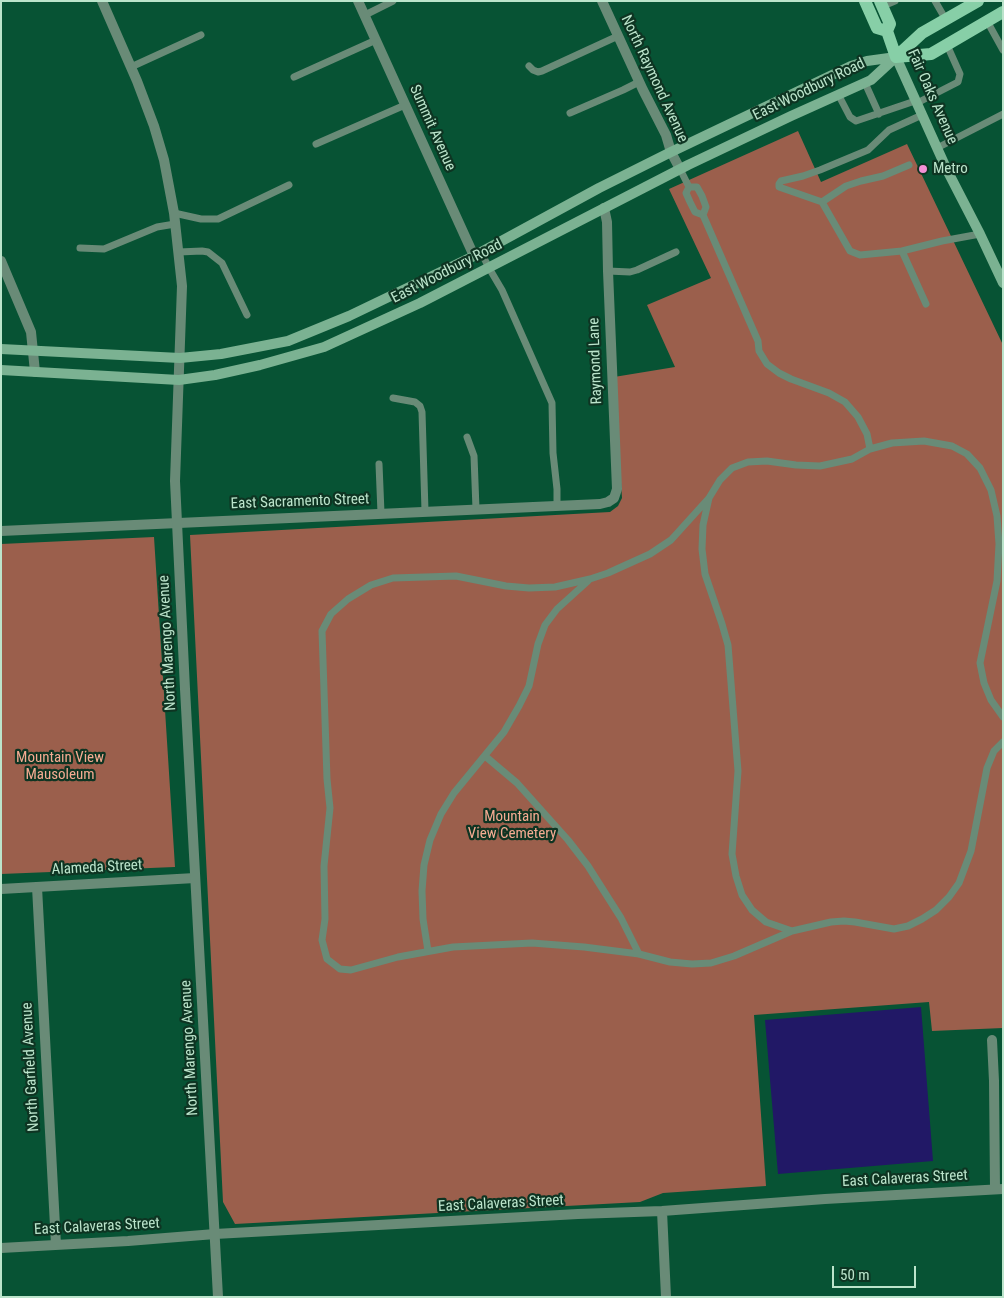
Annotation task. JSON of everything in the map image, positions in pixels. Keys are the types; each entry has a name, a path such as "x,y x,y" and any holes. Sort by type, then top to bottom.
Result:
{"main road":[{"name":"Fair Oaks Avenue","path":"865,1 878,28 887,31"},
{"path":"896,57 922,33 976,2"},
{"name":"Fair Oaks Avenue","path":"881,4 890,24 887,31 896,57 937,148 980,234 1000,269 1003,283"},
{"path":"896,57 931,54 1003,12"},
{"name":"East Woodbury Road","path":"1,370 179,380 224,373 324,347 420,303 680,169 874,78 896,57"},
{"name":"East Woodbury Road","path":"1,348 180,358 221,354 288,341 349,316 478,254 599,188 851,66 867,61 896,57"}],"street":[{"name":"North Marengo Avenue","path":"102,1 137,81 154,126 164,160 179,252 182,286 175,481 184,689 218,1297"},
{"name":"Summit Avenue","path":"358,1 405,104 478,254"},
{"name":"North Raymond Avenue","path":"602,1 639,82 666,135 671,152 680,169"},
{"name":"Raymond Lane","path":"600,504 614,498 617,489 607,222 604,208"},
{"path":"1,262 31,332 35,372"},
{"name":"East Sacramento Street","path":"1,531 600,504"},
{"name":"Alameda Street","path":"1,889 195,878"},
{"name":"North Garfield Avenue","path":"37,887 56,1245"},
{"path":"992,1040 998,1081 999,1189"},
{"name":"East Calaveras Street","path":"1,1248 215,1234 662,1211 999,1189"},
{"path":"662,1211 666,1297"}],"lane":[{"path":"364,14 393,1"},
{"path":"881,4 895,1"},
{"path":"935,1 946,20"},
{"path":"987,21 1003,50"},
{"path":"131,67 201,35"},
{"path":"529,66 538,72 542,71 618,36"},
{"path":"294,77 376,40"},
{"path":"838,94 850,117 858,121 916,102 958,82 960,74 947,45"},
{"path":"570,113 639,82"},
{"path":"864,83 879,114"},
{"path":"316,144 405,104"},
{"path":"937,148 1003,114"},
{"path":"922,115 889,130 868,150 820,170 781,181 778,184 779,187 822,202 850,251 860,255 902,251 980,234"},
{"path":"822,202 846,186 883,176 909,165"},
{"path":"680,169 689,187"},
{"path":"80,248 104,250 175,219 218,219 289,185"},
{"path":"689,187 686,192 690,202 695,212 703,215"},
{"path":"689,187 697,187 702,196 706,206 703,215 758,341 759,351 767,364 791,379 828,393 845,402 858,417 867,434 870,449"},
{"path":"902,251 926,304"},
{"path":"179,252 208,252 222,263 247,315"},
{"path":"608,271 630,272 676,252"},
{"path":"478,254 502,290 552,403 557,506"},
{"path":"393,398 415,402 420,406 422,412 425,511"},
{"path":"467,437 474,456 476,509"},
{"path":"1003,717 991,700 984,683 980,663 997,581 999,544 997,516 991,490 980,468 967,454 952,446 924,441 892,443 870,449 852,458 820,466 767,461 748,462 732,468 720,480 709,498 671,540 650,554 608,574 590,579 555,587 529,588 506,586 456,576 393,578 371,585 348,598 331,614 322,631 327,779 330,808 324,866 325,919 322,940 327,959 340,968 351,970 428,951 461,946 532,943 639,954 670,962 711,963 734,956 792,932 831,922 844,921 894,929 908,926 936,910 959,883 971,851 987,768 994,751 1003,742"},
{"path":"379,464 381,513"},
{"path":"709,498 703,525 702,549 705,574 728,645 738,771 732,854 736,876 742,894 752,910 766,922 792,932"},
{"path":"428,951 423,919 422,891 424,865 430,840 441,814 454,793 504,732 519,706 529,686 538,644 545,624 557,609 590,579"},
{"path":"485,756 517,783 588,866 621,918 639,954"}],"green space":[{"name":"Mountain View Cemetery","path":"798,131 821,182 907,144 1003,345 1003,1028 932,1031 929,1002 754,1015 766,1186 663,1193 640,1202 235,1224 223,1202 190,535 610,512 618,506 622,498 614,377 675,367 647,305 711,278 669,189"},
{"name":"Mountain View Mausoleum","path":"154,537 175,867 1,874 1,544"}],"shaded area":[{"path":"921,1007 933,1161 778,1174 765,1020"}],"place":[{"name":"Metro","path":"923,169"}]}
